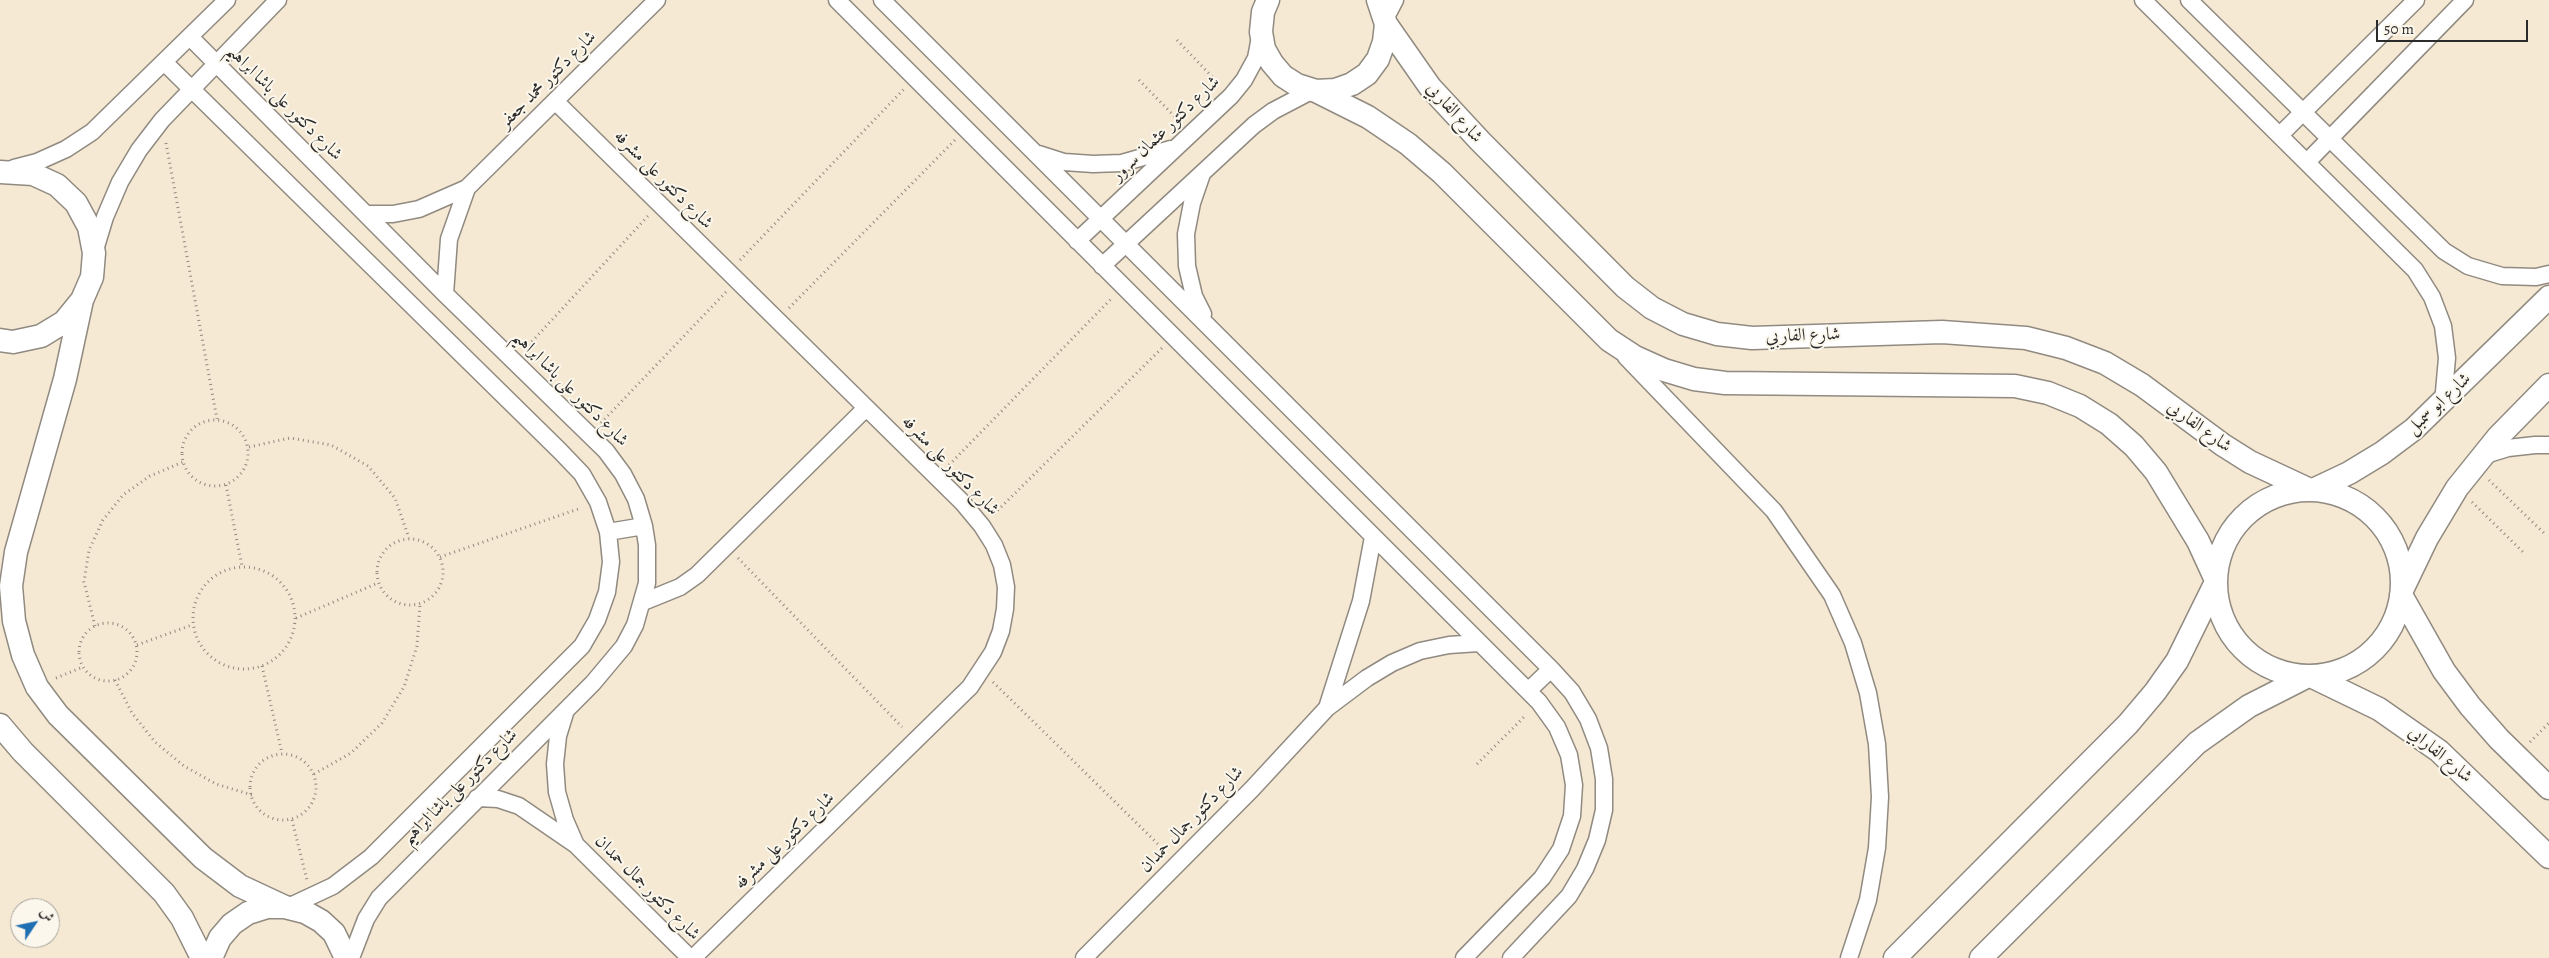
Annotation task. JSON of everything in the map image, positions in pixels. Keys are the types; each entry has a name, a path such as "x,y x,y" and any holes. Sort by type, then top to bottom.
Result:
{"street":[{"path":"3,171 37,162 66,149 92,132 227,0"},
{"path":"278,0 162,120 138,150 120,182 105,217 94,253 92,277 82,300 65,379 16,552 11,586 14,621 23,655 37,687 58,715 209,863 240,886 287,907 305,912 321,921 334,933 346,958"},
{"name":"شارع دكتور محمد جعفر","path":"366,214 392,214 419,209 467,188 657,0"},
{"path":"837,0 1533,696 1557,727 1569,755 1574,786 1572,816 1562,849 1542,878 1464,958"},
{"path":"882,0 1552,669 1572,692 1591,726 1599,748 1604,779 1604,810 1594,847 1585,869 1569,896 1511,958"},
{"path":"1252,0 1261,30 1264,49 1272,64 1283,76 1297,85 1315,90 1368,117 1408,144 1442,173 1609,340 1774,512 1832,595 1853,643 1868,693 1874,727 1880,796 1877,848 1868,900 1849,958"},
{"path":"1261,30 1268,0"},
{"path":"2143,0 2405,259 2432,297 2443,326 2447,358 2443,403"},
{"path":"2188,0 2415,225 2444,251 2468,266 2502,276 2536,277 2549,274"},
{"path":"2280,136 2416,0"},
{"path":"2307,162 2465,0"},
{"path":"1102,266 1202,172 1254,125 1273,111 1315,90 1335,90 1352,84 1367,74 1378,59 1384,42 1386,11"},
{"name":"شارع الفاربي","path":"1386,11 1430,87 1480,141 1625,286 1652,308 1683,324 1717,334 1752,338 1942,332 2026,338 2066,348 2105,363 2142,385 2223,445 2250,462 2311,490"},
{"name":"شارع دكتور عثمان سرور","path":"1077,241 1231,96 1244,80 1256,58 1261,30"},
{"name":"شارع دكتور على باشا ابراهيم","path":"190,37 445,294 590,435 623,474 636,499 644,526 648,564 643,602 624,646 610,666 378,898 366,919 351,958"},
{"name":"شارع دكتور على باشا ابراهيم","path":"164,63 582,474 598,502 608,532 611,562 607,592 597,620 582,646 353,873 311,897 287,907"},
{"name":"شارع دكتور على مشرفه","path":"555,102 936,477 982,526 997,551 1006,587 1001,631 982,671 956,701 916,741 692,958"},
{"path":"1036,154 1064,162 1122,163 1150,157 1178,147"},
{"path":"3,171 33,174 57,186 76,203 89,227 94,253"},
{"path":"1202,172 1192,203 1186,234 1187,266 1194,296 1208,326"},
{"name":"شارع دكتور محمد جعفر","path":"445,294 449,240 467,188"},
{"name":"شارع ابو سمبل","path":"2311,490 2349,473 2382,453 2414,429 2443,403 2549,298"},
{"path":"0,340 13,342 41,336 64,322 82,300"},
{"path":"1609,340 1635,357 1664,370 1694,379 1725,383 1990,385 2015,386 2048,393 2080,406 2109,424 2134,446 2156,472 2178,506 2215,581"},
{"path":"2549,385 2478,461 2457,488 2427,538 2402,593 2396,616 2386,636 2372,652 2355,665 2334,674 2310,677 2283,673 2261,664 2242,649 2228,630 2218,608 2215,581 2219,555 2229,533 2244,515 2264,501 2286,492 2311,490 2345,498 2360,505 2379,522 2392,543 2400,566 2402,593 2444,671 2470,706 2499,739 2549,788"},
{"path":"643,602 680,587 697,575 866,408"},
{"path":"2478,461 2508,448 2535,444 2549,446"},
{"path":"608,532 644,526"},
{"name":"شارع دكتور جمال حمدان","path":"1327,708 1361,602 1374,537"},
{"path":"1895,958 2128,724 2155,692 2177,661 2215,581"},
{"name":"شارع دكتور جمال حمدان","path":"1084,958 1178,864 1327,708 1367,678 1392,663 1420,651 1449,645 1479,643"},
{"path":"1533,696 1552,669"},
{"path":"1982,958 2197,743 2249,706 2310,677"},
{"name":"شارع الفارابي","path":"2310,677 2379,709 2432,745 2466,775 2549,857"},
{"name":"شارع دكتور جمال حمدان","path":"566,709 558,736 557,783 564,820 576,846"},
{"path":"0,725 23,752 164,893 182,918 202,958"},
{"name":"شارع دكتور جمال حمدان","path":"477,798 498,799 519,806 576,846 692,958"},
{"path":"211,958 220,938 232,924 248,913 266,907 287,907"}],"path":[{"path":"1177,40 1231,96"},
{"path":"590,435 915,78"},
{"path":"1139,80 1192,134"},
{"path":"162,120 217,419"},
{"path":"777,320 966,129"},
{"path":"514,361 659,205"},
{"path":"936,477 1123,287"},
{"path":"982,526 1173,337"},
{"path":"217,419 234,425 241,431 248,447 248,463 245,470 234,482 218,487 200,483 187,470 183,462 183,444 192,429 199,423 217,419"},
{"path":"248,447 290,438 331,445 368,466 390,492 395,498 409,538"},
{"path":"2478,461 2546,535"},
{"path":"94,626 84,582 89,550 103,520 123,495 150,476 183,462"},
{"path":"226,485 242,566"},
{"path":"2457,488 2525,554"},
{"path":"440,557 598,502"},
{"path":"409,538 427,543 440,557 443,567 440,585 436,594 420,604 403,605 395,602 388,597 378,583 376,565 385,549 400,540 409,538"},
{"path":"727,547 916,741"},
{"path":"242,566 265,571 284,585 294,606 295,618 292,636 283,652 262,666 240,669 217,662 201,646 193,624 194,603 204,584 222,571 242,566"},
{"path":"295,618 378,583"},
{"path":"314,774 351,753 382,723 404,687 417,646 420,604"},
{"path":"111,623 128,630 137,645 135,663 131,671 115,680 97,679 83,666 79,649 87,632 94,626 111,623"},
{"path":"137,645 193,624"},
{"path":"37,687 83,666"},
{"path":"262,666 282,753"},
{"path":"982,671 1178,864"},
{"path":"115,680 132,713 156,742 184,766 216,784 252,795"},
{"path":"1477,764 1533,696"},
{"path":"282,753 301,758 314,774 316,793 314,802 308,810 292,820 272,818 263,814 256,806 252,795 251,776 256,767 272,755 282,753"},
{"path":"292,820 311,897"}]}
